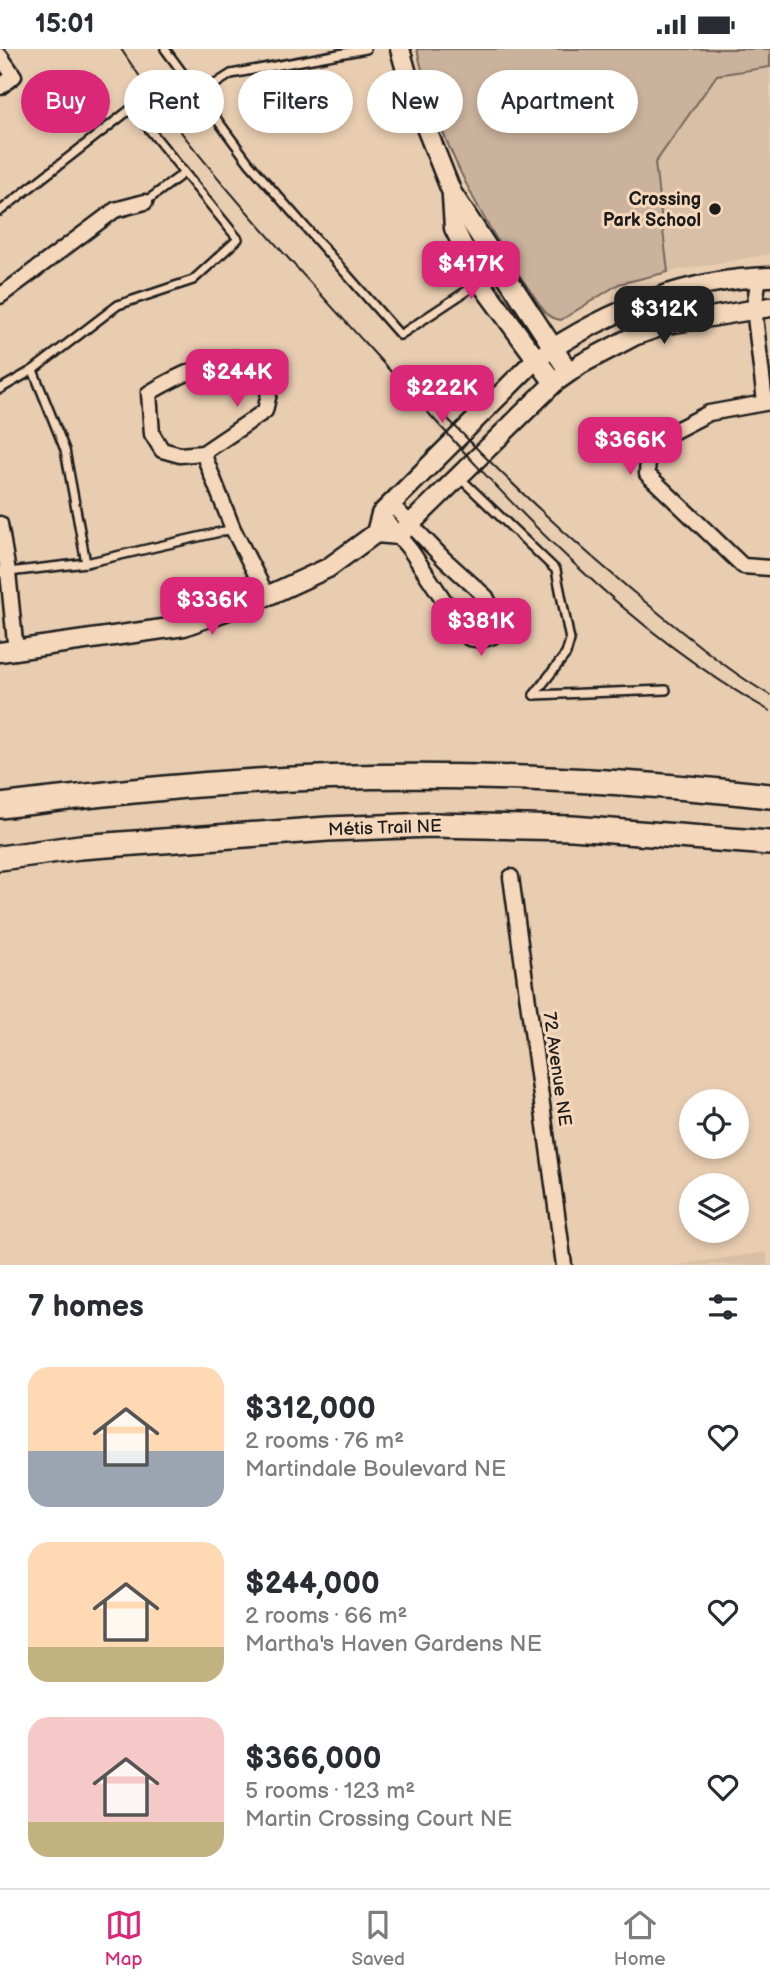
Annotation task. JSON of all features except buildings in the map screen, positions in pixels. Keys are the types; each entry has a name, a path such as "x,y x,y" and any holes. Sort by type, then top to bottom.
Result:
{"main road":[{"path":"0,806 227,783 386,778 620,783 770,796"},
{"name":"Métis Trail NE","path":"0,858 80,847 328,829 431,825 572,828 770,843"}],"street":[{"path":"400,49 413,95 452,193 569,372"},
{"path":"0,56 14,76 0,87"},
{"path":"452,193 454,228 480,282 554,383"},
{"path":"0,296 115,210 145,202"},
{"path":"376,533 386,509 536,359 552,348 632,306 700,286 765,277"},
{"path":"765,277 770,299"},
{"path":"765,277 762,307 767,402 709,413 649,443 647,474 743,566 770,568"},
{"path":"0,524 8,652 184,627 267,596 328,568 376,533 405,529 554,383 634,336 668,324 762,307"},
{"path":"237,358 251,364 270,389 265,411 203,453 180,455 162,450 152,434 149,393 170,380 212,362 237,358"},
{"path":"203,453 233,529 267,596"},
{"path":"386,509 405,529 486,597 496,617 497,628 493,636 481,640 469,638 405,529"},
{"name":"72 Avenue NE","path":"511,877 564,1265"}],"lane":[{"path":"165,49 180,70"},
{"path":"224,78 231,74 366,49"},
{"path":"0,211 132,108 238,239 193,280 118,305 33,370 0,389"},
{"path":"224,130 249,163 400,335 480,282"},
{"path":"145,202 184,173"},
{"path":"33,370 65,450 86,563"},
{"path":"459,477 556,570 570,639 566,654 534,695 666,690"},
{"path":"4,573 86,563 233,529"}],"shaded area":[{"path":"417,49 770,49 770,67 717,75 655,163 668,272 619,284 561,320 548,315 513,265 478,207 448,145 444,133 463,133 463,70 422,70"},
{"name":"Crossing Park School","path":"770,67 770,254 668,272 655,163 718,75"},
{"path":"767,1252 767,1265 676,1265"}],"tram line":[{"path":"121,49 206,164 504,494 604,591 656,635 712,675 770,711"},
{"path":"445,416 525,496 608,571 717,659 770,695"}],"place":[{"name":"Crossing Park School","path":"715,209"}]}
